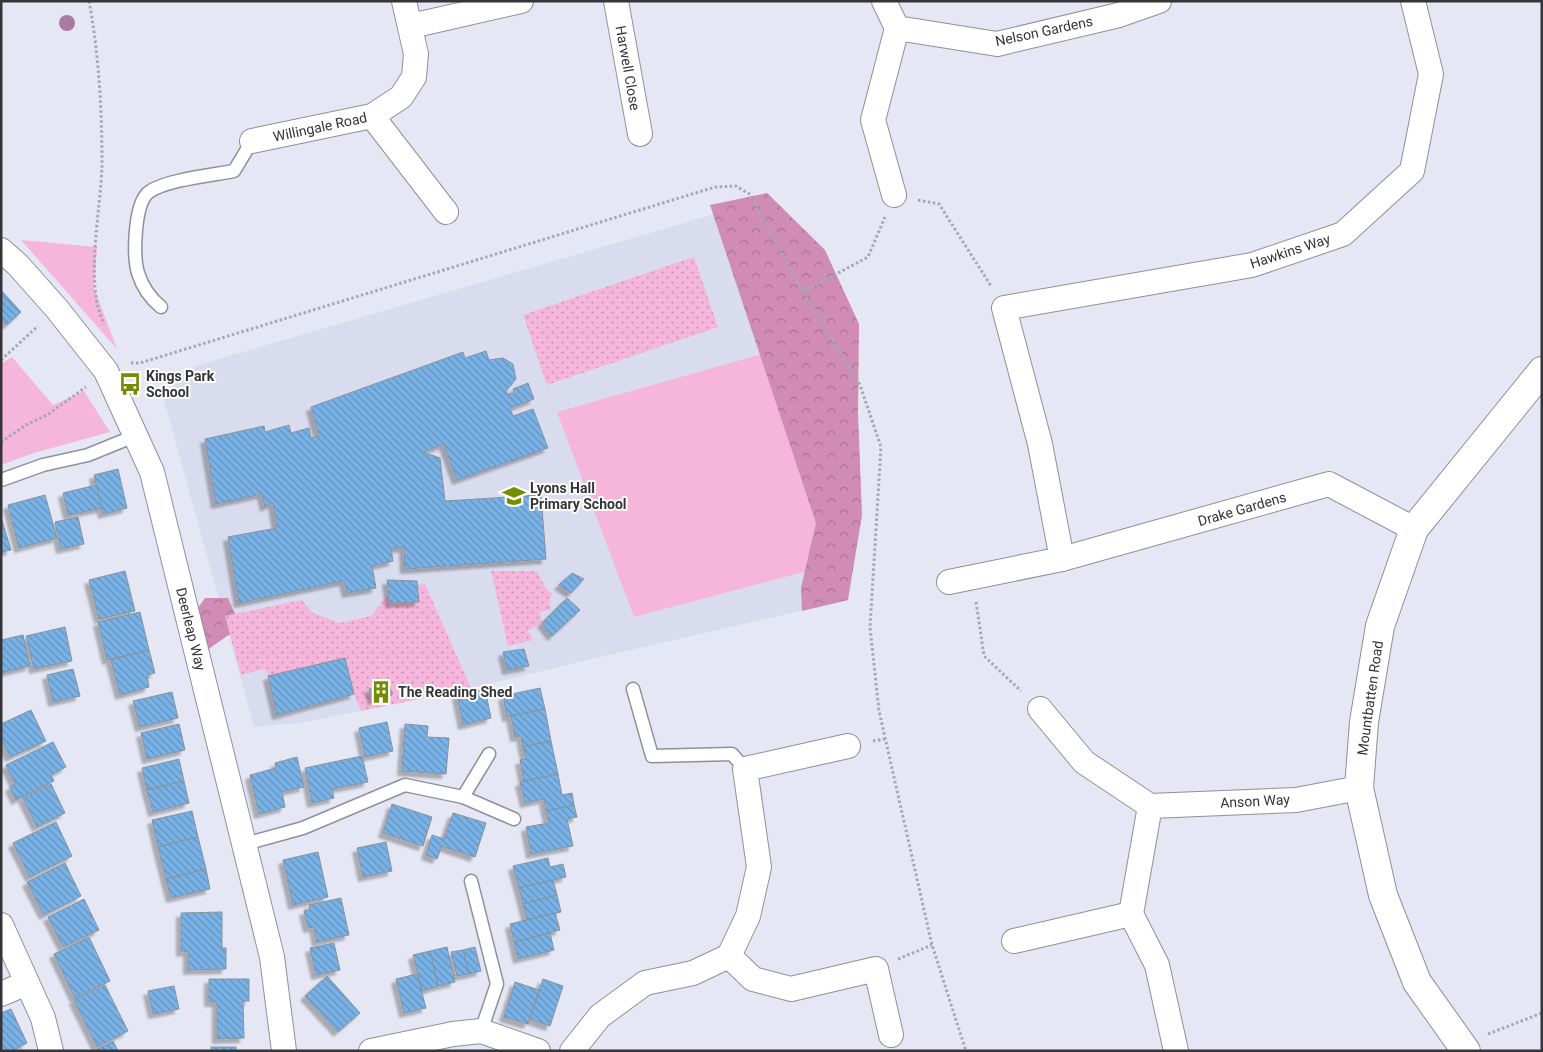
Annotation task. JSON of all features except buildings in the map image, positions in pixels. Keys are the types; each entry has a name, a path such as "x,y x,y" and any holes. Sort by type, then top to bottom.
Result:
{"street":[{"name":"Willingale Road","path":"252,142 372,116 401,97 414,77 416,54 404,1"},
{"path":"411,26 521,1"},
{"name":"Harwell Close","path":"616,1 640,134"},
{"path":"884,1 897,28 873,120 894,195"},
{"name":"Nelson Gardens","path":"897,28 997,44 1119,16 1159,1"},
{"name":"Hawkins Way","path":"1004,308 1252,265 1343,234 1412,171 1431,74 1413,1"},
{"path":"372,116 446,212"},
{"name":"Deerleap Way","path":"1,250 18,265 57,309 106,371 152,472 272,956 284,1051"},
{"path":"1004,308 1040,444 1062,559"},
{"name":"Mountbatten Road","path":"1464,1047 1417,982 1383,895 1360,788 1364,722 1380,626 1414,529 1542,372"},
{"name":"Drake Gardens","path":"949,582 1062,559 1329,484 1414,529"},
{"path":"1040,709 1084,762 1150,806 1131,914 1157,965 1176,1051"},
{"path":"572,1051 600,1016 645,983 693,973 729,956 748,916 759,867 744,769 848,746"},
{"name":"Anson Way","path":"1150,806 1296,800 1360,788"},
{"path":"1014,941 1131,914"},
{"path":"1,925 43,1018 51,1051"},
{"path":"729,956 754,979 791,989 876,969 891,1035"},
{"path":"1,994 27,983"},
{"path":"371,1051 453,1034 481,1031 538,1051"}],"lane":[{"path":"161,307 150,299 138,272 136,248 141,201 149,192 166,185 234,170 252,142"},
{"path":"1,480 43,465 88,455 136,435"},
{"path":"633,689 652,756 732,754 744,769"},
{"path":"463,797 489,754"},
{"path":"245,844 303,828 405,785 463,797 514,820"},
{"path":"471,881 497,984 481,1031"}],"path":[{"path":"89,1 98,49 102,165 94,288 106,326"},
{"path":"129,363 148,361 715,187 736,186 751,195 803,292 860,385 881,447 870,627 883,730 932,945 966,1051"},
{"path":"803,292 868,257 894,195 939,204 1004,308"},
{"path":"1,360 57,309"},
{"path":"1,442 62,405 106,371"},
{"path":"972,576 984,656 1040,709"},
{"path":"876,969 932,945"},
{"path":"1464,1047 1542,1013"}],"shaded area":[{"name":"Lyons Hall Primary School","path":"739,207 848,600 459,691 300,723 254,727 163,396 195,366"},
{"path":"21,240 97,247 94,288 117,349"},
{"path":"694,257 718,327 547,385 523,315"},
{"path":"762,354 830,565 634,617 557,412"},
{"path":"12,357 53,405 84,391 110,432 34,453 1,465 1,364"},
{"path":"491,571 537,571 545,587 552,594 549,601 551,609 540,612 542,623 528,631 533,640 508,646"},
{"path":"425,584 471,688 361,711 354,694 345,658 268,676 265,669 241,675 225,616 302,600 311,612 339,623 371,616 388,595 390,603 419,602 417,585"}],"green space":[{"path":"767,193 825,250 859,324 858,413 862,515 848,600 802,611 801,588 816,523 710,205"},
{"path":"205,598 228,598 238,621 237,629 203,653 186,625"}],"place":[{"name":"Kings Park School","path":"130,384"},
{"name":"Lyons Hall Primary School","path":"514,496"},
{"name":"The Reading Shed","path":"381,692"}]}
